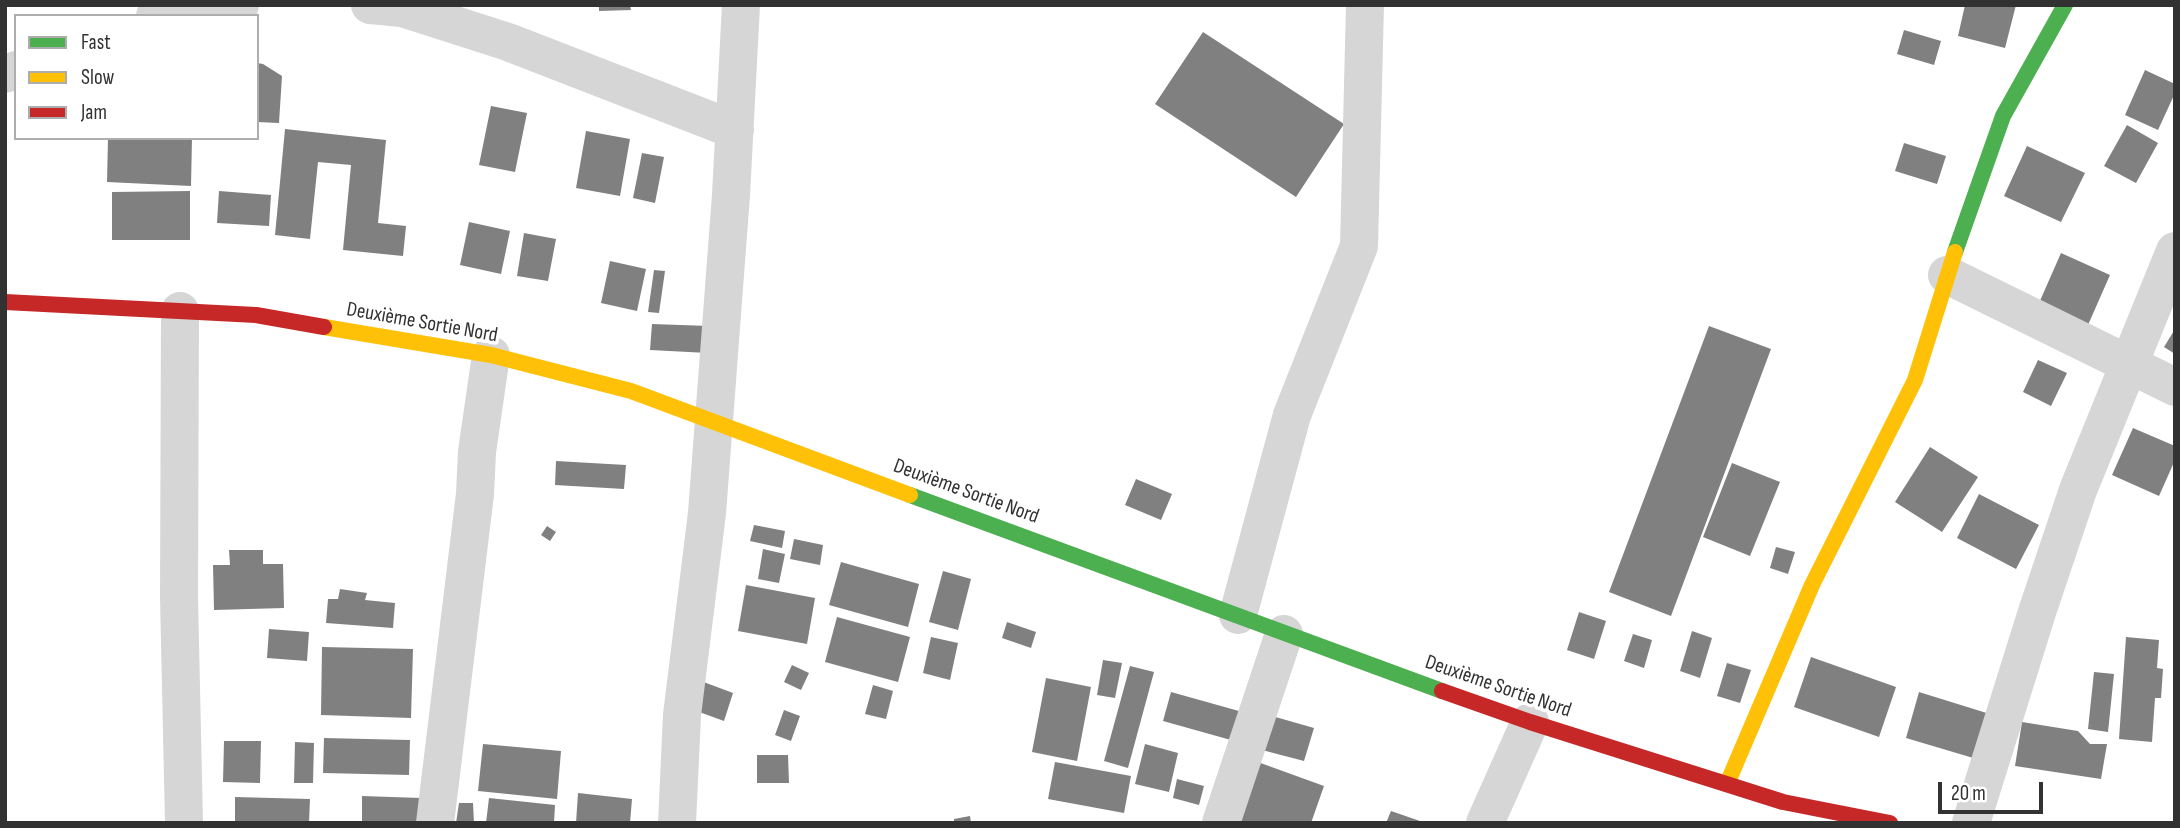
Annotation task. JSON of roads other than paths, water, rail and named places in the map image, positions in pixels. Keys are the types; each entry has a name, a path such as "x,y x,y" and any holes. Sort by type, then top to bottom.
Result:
{"main road":[{"path":"1727,784 1812,585 1914,380 1947,275 2003,116 2065,5"},
{"name":"Deuxième Sortie Nord","path":"5,302 256,315 491,355 631,391 1284,634 1530,722 1727,784 1779,812 1890,823"}],"street":[{"path":"161,14 240,5"},
{"path":"677,823 682,715 707,513 735,130 741,5"},
{"path":"1238,615 1292,415 1359,246 1365,5"},
{"path":"392,6 508,42 735,130"},
{"path":"1971,823 2078,490 2175,251"},
{"path":"1947,275 2175,387"},
{"path":"180,311 179,597 184,823"},
{"path":"435,823 475,494 477,452 491,355"},
{"path":"1221,823 1284,634"},
{"path":"1485,823 1530,722"}]}
